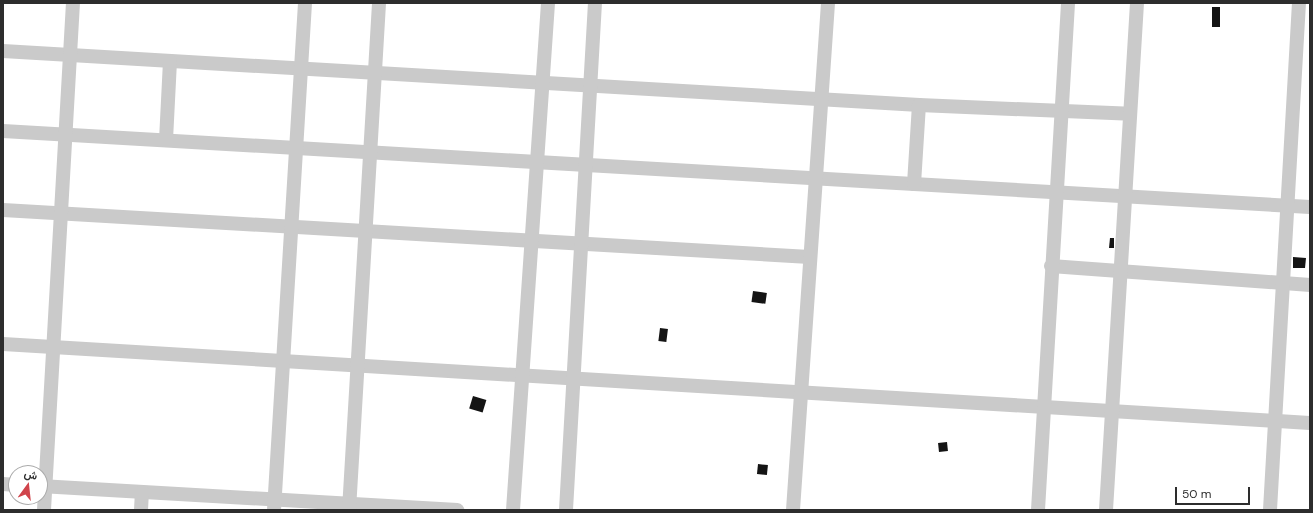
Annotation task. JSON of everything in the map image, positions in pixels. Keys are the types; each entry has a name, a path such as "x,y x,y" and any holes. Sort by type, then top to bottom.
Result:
{"street":[{"path":"45,465 54,347 73,3"},
{"path":"274,505 305,3"},
{"path":"349,507 379,3"},
{"path":"513,510 548,3"},
{"path":"566,510 595,3"},
{"path":"793,510 828,3"},
{"path":"1038,510 1051,266 1068,3"},
{"path":"1106,510 1137,3"},
{"path":"1270,510 1299,3"},
{"path":"3,51 821,98 919,105 1130,114"},
{"path":"166,140 170,61"},
{"path":"914,184 919,105"},
{"path":"3,131 1310,207"},
{"path":"3,210 366,229 532,241 810,257"},
{"path":"1051,266 1310,284"},
{"path":"3,344 1310,423"},
{"path":"48,486 142,492 274,505 457,510"},
{"path":"141,510 142,492"}],"building":[{"path":"1212,7 1220,7 1220,27 1212,27"},
{"path":"1110,238 1114,238 1114,248 1109,248"},
{"path":"1293,257 1306,258 1305,268 1293,268"},
{"path":"753,291 767,293 765,304 751,302"},
{"path":"660,328 668,329 666,342 658,341"},
{"path":"473,396 486,400 483,413 469,408"},
{"path":"947,442 948,451 939,452 938,443"},
{"path":"758,464 768,465 767,475 757,474"}]}
